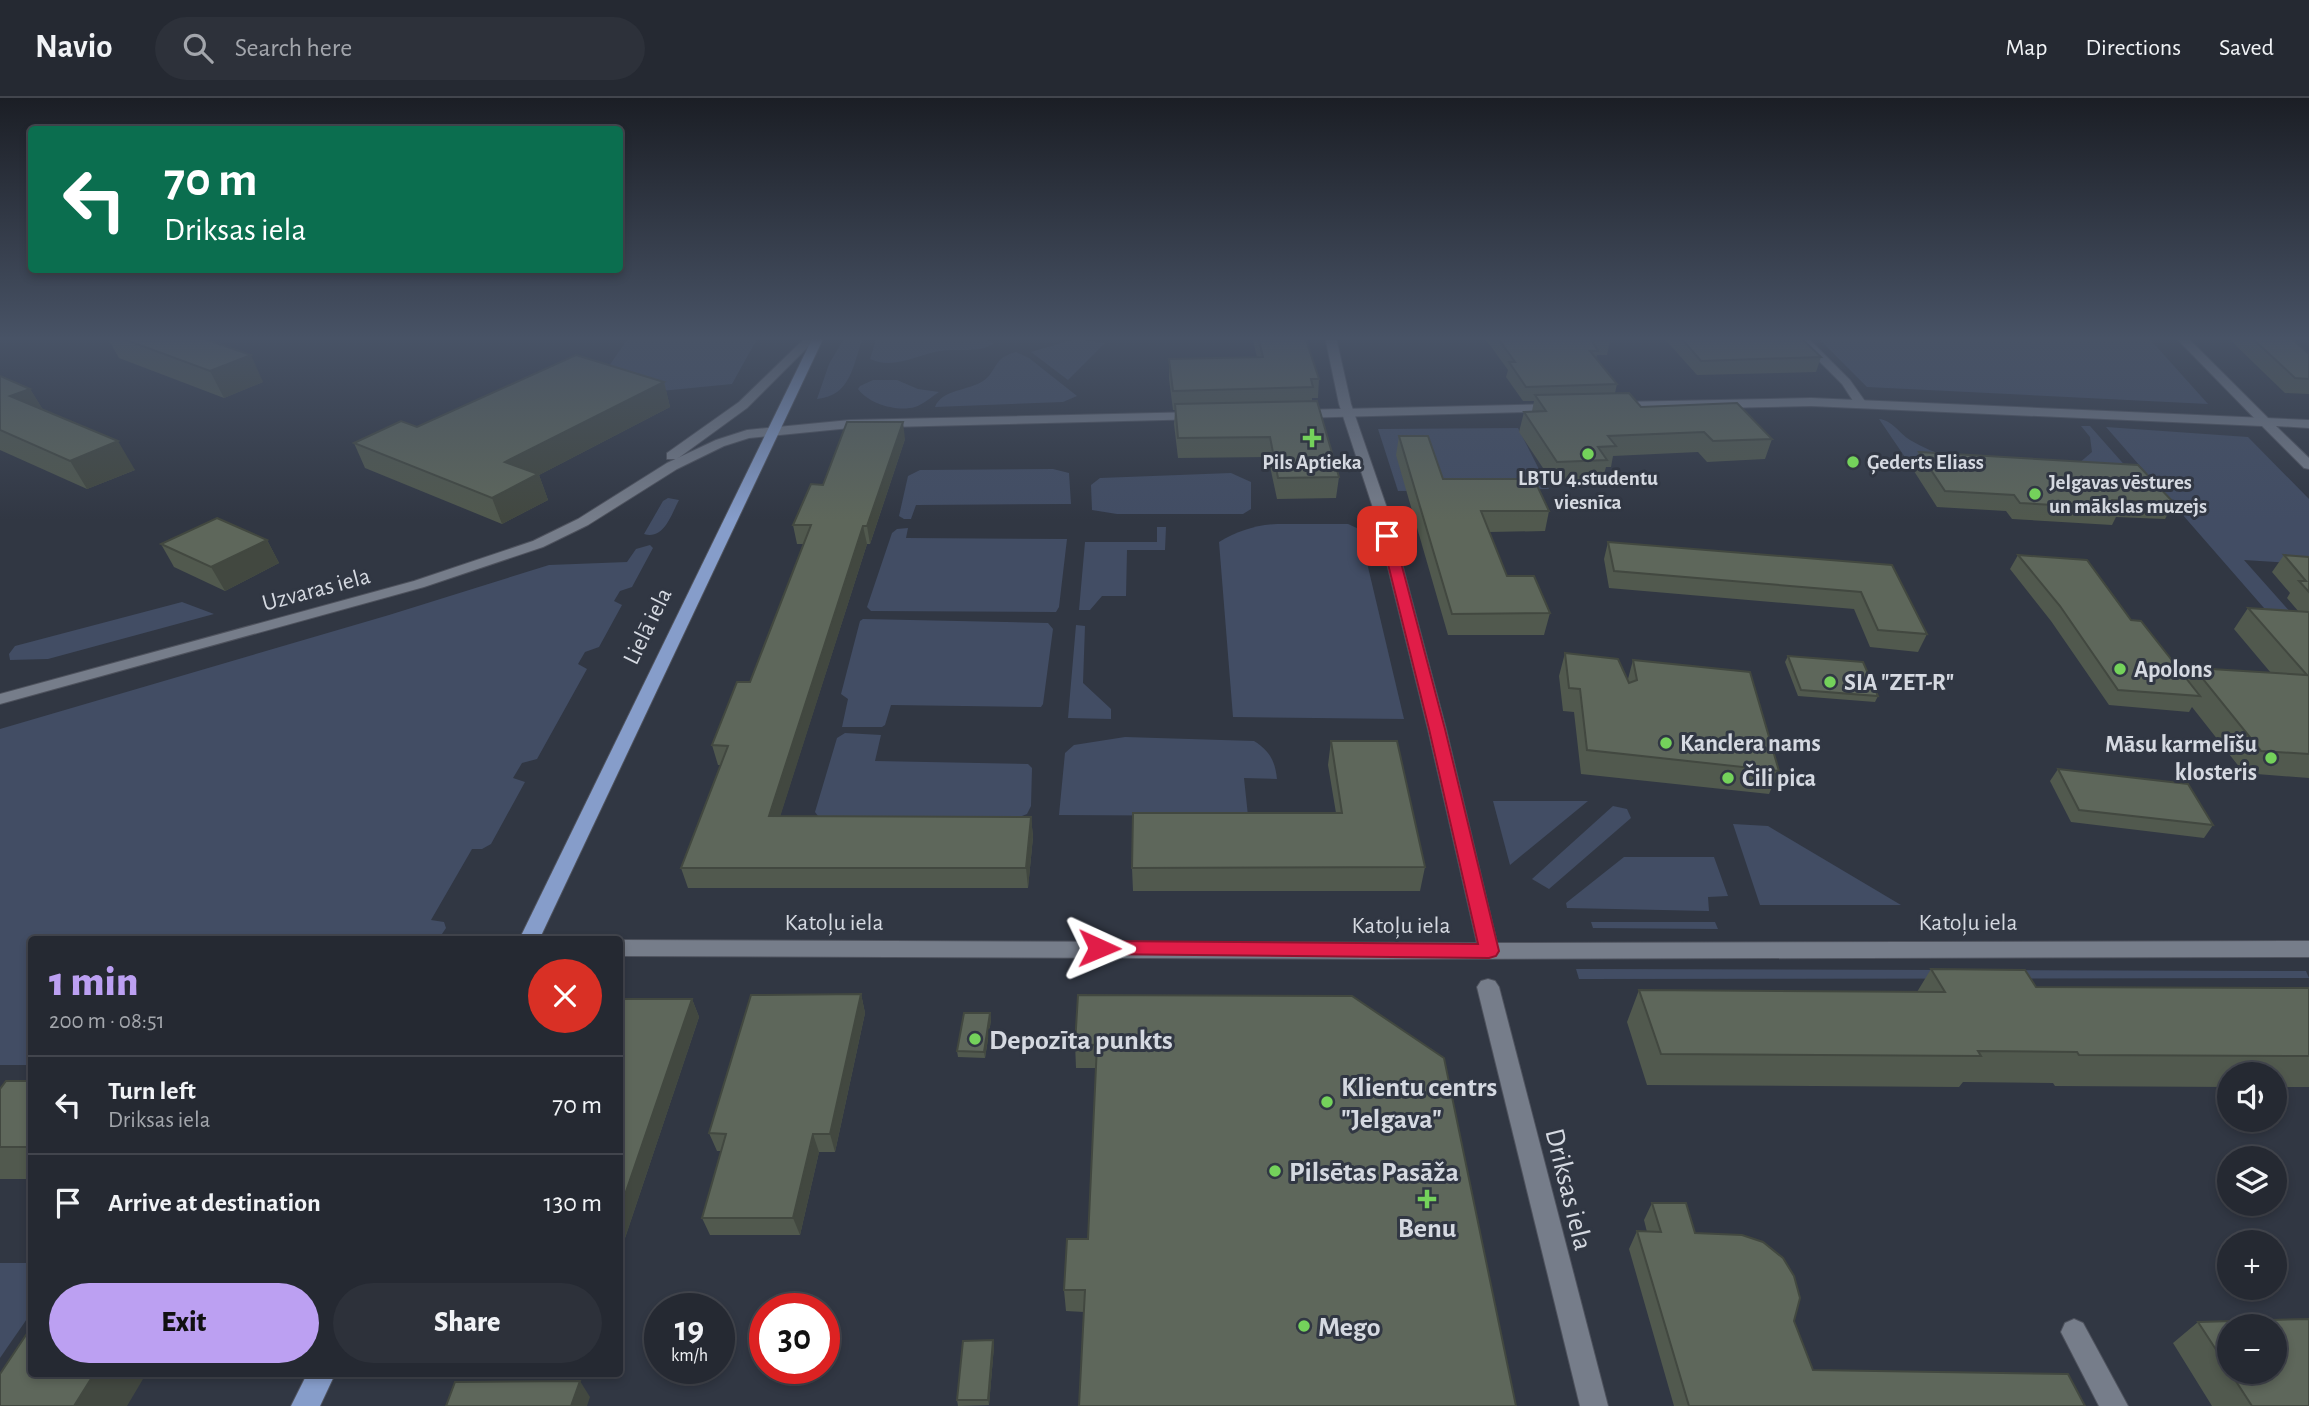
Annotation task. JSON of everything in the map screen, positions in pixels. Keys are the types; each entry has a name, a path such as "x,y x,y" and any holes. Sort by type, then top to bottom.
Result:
{"main road":[{"name":"Lielā iela","path":"531,936 789,398"},
{"path":"305,1406 320,1377"}],"street":[{"name":"Uzvaras iela","path":"0,699 419,584 538,544 583,522 751,398"},
{"path":"1345,398 1384,524 1437,729 1489,951"},
{"path":"1857,398 1861,404"},
{"path":"2241,398 2309,465"},
{"path":"1604,407 1766,402 1861,404 2309,424"},
{"path":"1280,415 1563,408"},
{"name":"Uzvaras iela","path":"631,489 720,443 775,429 850,424 1211,416"},
{"name":"Katoļu iela","path":"623,948 1489,951 2309,949"},
{"name":"Driksas iela","path":"1488,987 1594,1406"},
{"path":"2074,1332 2114,1406"}],"shaded area":[{"path":"930,398 908,408 892,407 869,399"},
{"path":"942,398 1072,398 1063,402 935,407"},
{"path":"2088,398 2203,398 2208,404"},
{"path":"1879,419 1888,422 1910,440 1930,450 1992,470 1911,466"},
{"path":"2081,426 2090,426 2136,478 2078,464 2092,452 2090,437"},
{"path":"2106,427 2248,437 2309,499 2309,564 2244,560 2309,633 2291,639"},
{"path":"1518,428 1549,489 1398,491 1378,429"},
{"path":"1053,469 1069,473 1071,504 916,505 911,519 899,516 908,476 920,470"},
{"path":"1231,473 1251,482 1251,509 1243,514 1117,514 1092,510 1091,485 1100,478"},
{"path":"668,498 679,500 666,525 657,533 644,534 663,501"},
{"path":"1277,524 1348,524 1359,529 1404,719 1233,717 1219,542 1247,529"},
{"path":"1157,527 1166,527 1165,550 1127,550 1126,596 1102,596 1090,610 1079,610 1085,542 1157,542"},
{"path":"908,528 906,538 1067,539 1059,607 1056,612 871,611 867,607 892,533 897,529"},
{"path":"650,545 653,548 632,587 620,591 614,601 622,605 599,647 585,652 578,664 587,669 537,759 522,763 513,778 525,782 491,844 482,849 472,849 431,920 444,922 446,928 441,936 28,936 28,1065 0,1065 0,729 389,615 549,565 627,562 636,549"},
{"path":"182,602 214,614 48,659 10,660 9,654 15,646"},
{"path":"860,621 1048,623 1053,629 1043,704 1041,707 891,705 882,727 842,727 848,699 841,694"},
{"path":"1076,625 1085,626 1083,683 1111,709 1111,719 1068,718"},
{"path":"845,733 881,735 875,761 1028,764 1032,768 1031,806 1027,814 1022,816 818,816 815,812 837,738"},
{"path":"1125,737 1254,741 1271,757 1277,779 1244,778 1248,816 1059,815 1065,753 1074,745"},
{"path":"1493,801 1588,801 1510,865"},
{"path":"1613,806 1627,809 1631,818 1549,889 1532,879"},
{"path":"1733,824 1768,826 1901,905 1760,905"},
{"path":"1624,857 1714,857 1728,896 1708,897 1709,911 1567,908 1566,903"},
{"path":"1591,922 1715,922 1718,929 1593,928"},
{"path":"1576,969 2306,971 2309,978 1579,979"},
{"path":"0,1263 28,1263 28,1317 0,1358"}],"building":[{"path":"0,398 15,398 118,441 70,461 0,430"},
{"path":"481,398 632,398 505,462 538,474 492,498 354,443 401,421 417,427"},
{"path":"1537,398 1633,398 1641,407 1737,403 1772,439 1713,441 1704,432 1608,436 1616,446 1598,447 1607,460 1557,462 1524,412 1546,411"},
{"path":"1317,401 1339,477 1278,478 1270,437 1178,438 1175,404"},
{"path":"847,422 903,422 867,526 863,526 769,816 1031,817 1026,868 681,868 728,746 712,745 737,682 750,682 811,525 793,525 811,484 823,485"},
{"path":"1399,436 1428,436 1443,479 1534,479 1549,511 1481,511 1507,576 1534,576 1550,613 1452,614"},
{"path":"1919,452 2138,465 2174,503 2113,500 2121,509 2020,503 2014,495 1945,491"},
{"path":"217,518 267,540 211,567 161,544"},
{"path":"1608,542 1892,565 1927,634 1878,630 1861,592 1614,571"},
{"path":"2018,555 2087,560 2131,620 2141,621 2200,696 2118,690 2060,606"},
{"path":"2284,555 2309,557 2309,592 2299,581 2306,581"},
{"path":"2248,608 2309,612 2309,754 2261,751 2194,668 2307,675"},
{"name":"Kanclera nams","path":"1565,653 1618,659 1629,683 1637,680 1633,660 1750,672 1779,771 1587,750 1580,689 1569,688"},
{"name":"SIA \"ZET-R\"","path":"1788,656 1863,662 1878,696 1801,690"},
{"path":"1331,741 1397,741 1425,867 1132,868 1133,813 1342,813"},
{"path":"2058,769 2188,784 2213,825 2079,810"},
{"path":"1931,969 2025,970 2036,987 2309,988 2309,1056 2079,1055 2077,1052 1978,1051 1981,1056 1661,1054 1639,990 1945,992"},
{"path":"861,994 830,1134 813,1134 793,1218 702,1218 726,1134 709,1133 751,995"},
{"name":"Pilsētas Pasāža","path":"1078,995 1352,996 1444,1058 1516,1406 1079,1406 1085,1290 1064,1290 1067,1239 1088,1239 1097,1045 1075,1044"},
{"path":"623,999 692,999 623,1200"},
{"name":"Depozīta punkts","path":"964,1013 990,1013 984,1052 957,1051"},
{"path":"6,1081 28,1081 28,1147 0,1147 0,1089"},
{"path":"1652,1203 1686,1203 1695,1233 1742,1235 1763,1242 1783,1258 1794,1276 1800,1298 1794,1321 1813,1370 2068,1374 2085,1406 1689,1406 1637,1231 1661,1232"},
{"path":"2309,1319 2309,1406 2252,1406 2238,1384 2287,1384 2287,1320"},
{"path":"2217,1321 2217,1351 2198,1322"},
{"path":"28,1332 28,1377 92,1377 74,1406 0,1406 0,1374"},
{"path":"993,1340 988,1400 957,1400 963,1341"},
{"path":"580,1381 571,1406 446,1406 455,1382"}],"place":[{"name":"Pils Aptieka","path":"1312,438"},
{"name":"LBTU 4.studentu viesnīca","path":"1588,454"},
{"name":"Ģederts Eliass","path":"1853,462"},
{"name":"Jelgavas vēstures un mākslas muzejs","path":"2035,494"},
{"name":"Apolons","path":"2120,669"},
{"name":"SIA \"ZET-R\"","path":"1830,682"},
{"name":"Kanclera nams","path":"1666,743"},
{"name":"Māsu karmelīšu klosteris","path":"2271,758"},
{"name":"Čili pica","path":"1728,778"},
{"name":"Depozīta punkts","path":"975,1039"},
{"name":"Klientu centrs \"Jelgava\"","path":"1327,1102"},
{"name":"Pilsētas Pasāža","path":"1275,1171"},
{"name":"Benu","path":"1427,1199"},
{"name":"Mego","path":"1304,1326"}],"route":[{"path":"1099,948 1489,951 1437,729 1387,536"}]}
